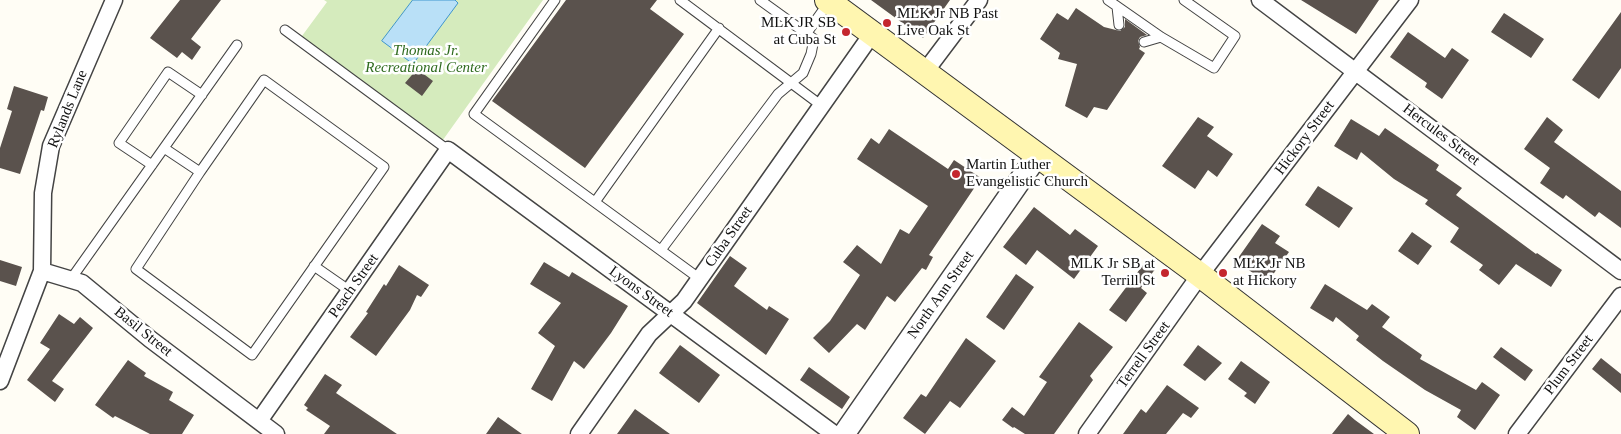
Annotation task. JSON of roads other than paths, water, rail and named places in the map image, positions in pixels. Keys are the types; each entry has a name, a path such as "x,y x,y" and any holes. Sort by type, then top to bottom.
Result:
{"main road":[{"path":"828,1 1200,275 1397,431"}],"street":[{"name":"Rylands Lane","path":"42,270 43,194 51,146 114,0"},
{"path":"924,73 979,0"},
{"name":"Hercules Street","path":"1260,0 1621,271"},
{"name":"Hickory Street","path":"1200,275 1410,0"},
{"name":"Cuba Street","path":"579,434 649,334 684,301 872,34"},
{"name":"Peach Street","path":"259,421 448,150"},
{"name":"Lyons Street","path":"448,150 834,434"},
{"name":"North Ann Street","path":"844,434 1037,156"},
{"path":"0,381 42,270"},
{"name":"Basil Street","path":"42,270 82,283 150,339 276,434"},
{"name":"Terrell Street","path":"1087,434 1200,275"},
{"name":"Plum Street","path":"1517,434 1621,296"}],"lane":[{"path":"555,0 474,114 700,278"},
{"path":"680,0 822,106"},
{"path":"661,250 778,94 803,73 811,54 814,39 760,0"},
{"path":"1108,0 1161,37 1214,68 1235,36 1184,0"},
{"path":"806,34 828,1"},
{"path":"1117,7 1119,25"},
{"path":"595,202 719,28"},
{"path":"285,30 448,150"},
{"path":"1144,42 1161,37"},
{"path":"71,280 237,45"},
{"path":"152,165 119,143 168,72 202,95"},
{"path":"264,80 384,167 252,355 136,269 200,172 264,80"},
{"path":"164,148 200,172"},
{"path":"314,266 350,290"}],"water":[{"path":"413,0 455,0 458,3 413,64 382,41"}],"place":[{"name":"MLK Jr NB Past Live Oak St","path":"887,23"},
{"name":"MLK JR SB at Cuba St","path":"846,32"},
{"name":"Martin Luther Evangelistic Church","path":"956,174"},
{"name":"MLK Jr SB at Terrill St","path":"1165,273"},
{"name":"MLK Jr NB at Hickory","path":"1223,273"}],"park label":[{"name":"Thomas Jr. Recreational Center","path":"426,60"}]}
